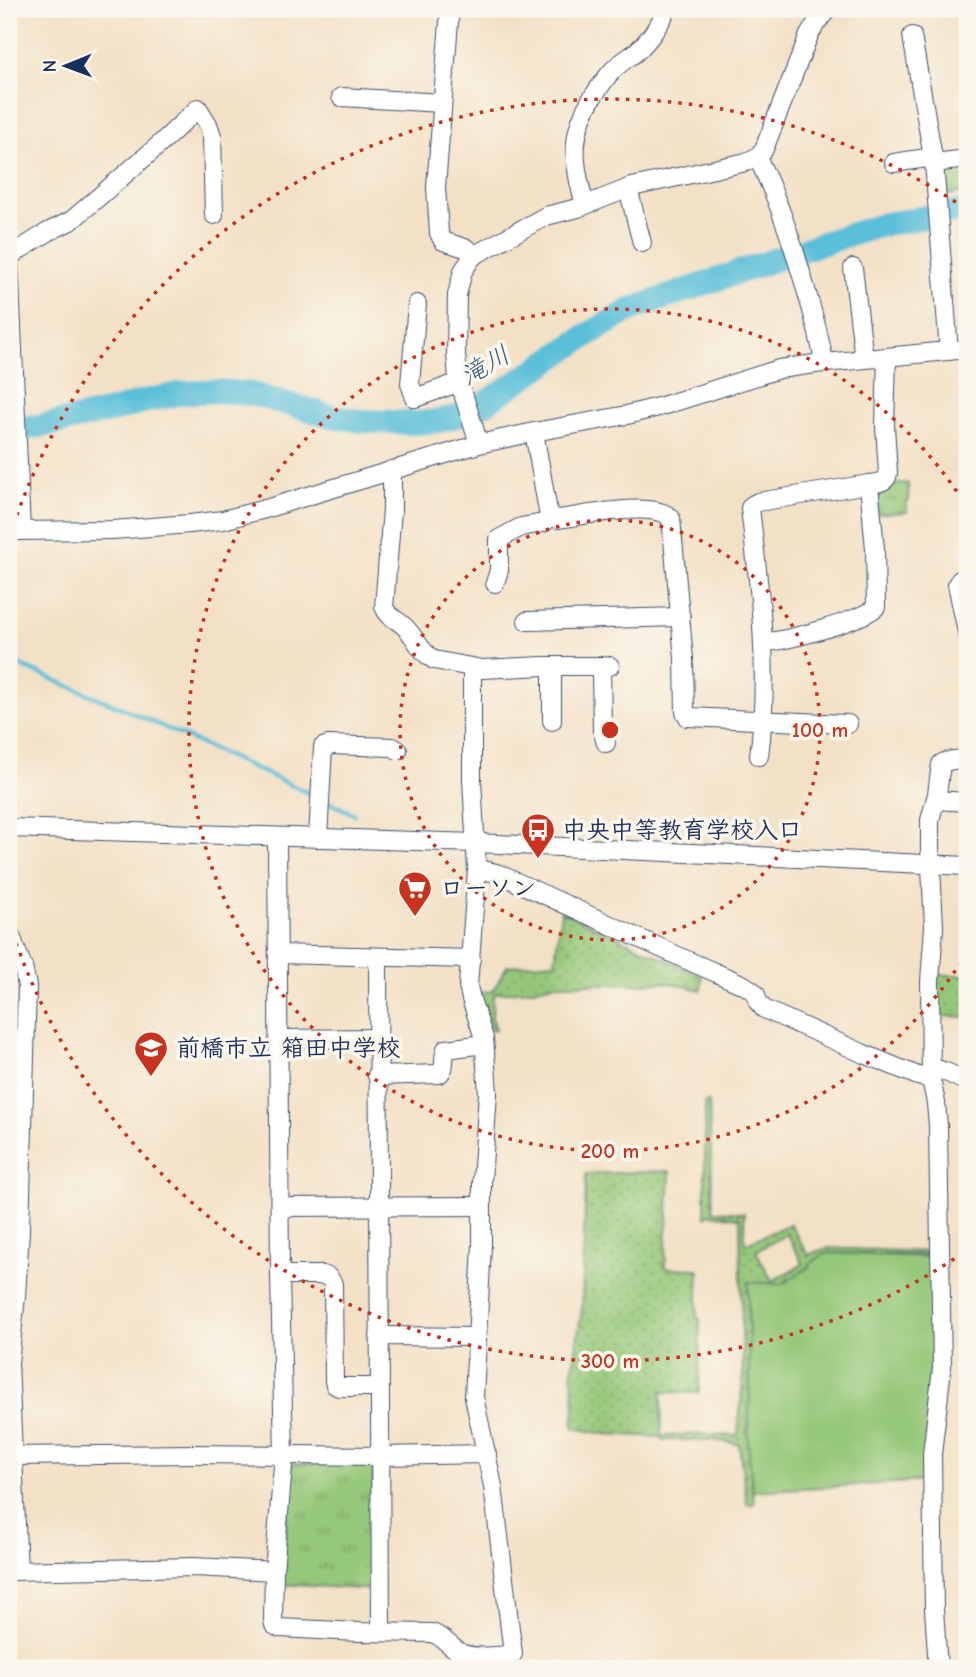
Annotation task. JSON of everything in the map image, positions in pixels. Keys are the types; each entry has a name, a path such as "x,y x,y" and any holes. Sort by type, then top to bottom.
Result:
{"street":[{"path":"450,9 436,187 439,233 443,241 468,249 473,256"},
{"path":"585,205 575,155 576,133 583,114 607,76 646,43 667,9"},
{"path":"479,444 456,368 456,300 459,281 473,256 546,216 585,205 628,188 757,158 764,149 809,35 828,9"},
{"path":"912,36 934,160 949,351"},
{"path":"341,97 442,103"},
{"path":"9,253 16,252 72,220 198,108 212,136 214,215"},
{"path":"757,158 775,196 801,272 824,363"},
{"path":"894,163 967,159"},
{"path":"628,188 642,243"},
{"path":"9,260 17,443 15,531 113,530 215,521 265,509 479,444 627,415 771,371 967,349"},
{"path":"853,268 864,359"},
{"path":"417,304 410,384 415,398 461,385"},
{"path":"759,756 764,720 764,642 750,508 758,502 884,481 888,476 885,426 887,357"},
{"path":"534,432 551,517 558,519 616,510 656,511 669,515 673,521 685,665 686,715 691,718 848,724"},
{"path":"391,470 392,510 384,603 388,615 408,630 427,657 433,660 482,669 605,666 602,730 606,743"},
{"path":"764,642 788,639 829,627 869,613 876,607 875,550 869,484"},
{"path":"495,583 499,570 499,539 521,527 543,523 550,514"},
{"path":"967,576 957,584 967,632"},
{"path":"527,621 681,617"},
{"path":"552,666 552,721"},
{"path":"277,837 284,1455 275,1571 274,1625 279,1628 432,1633 463,1654 513,1654 494,1486 474,1397 488,1093 482,1030 469,992 477,870 472,780 474,667"},
{"path":"318,838 323,747 328,744 393,747 398,750"},
{"path":"938,1668 934,1609 933,1454 942,1368 938,1116 931,1074 930,981 934,927 930,820 941,764 967,757"},
{"path":"936,800 967,802"},
{"path":"9,828 476,843 967,866"},
{"path":"477,870 499,874 744,985 756,995 758,1002 765,1009 862,1053 918,1076 946,1072 967,1082"},
{"path":"9,931 19,954 27,986 20,1230 9,1363 13,1571 194,1567 275,1571"},
{"path":"278,954 471,960"},
{"path":"377,957 381,1632"},
{"path":"279,1040 377,1038"},
{"path":"377,1076 439,1074 443,1068 446,1049 484,1044"},
{"path":"280,1207 482,1206"},
{"path":"280,1275 322,1275 331,1279 335,1385 379,1387"},
{"path":"379,1336 477,1337"},
{"path":"11,1456 487,1454"}],"green space":[{"path":"967,164 967,192 944,195 943,179 947,168"},
{"path":"908,483 907,512 878,514 876,493 882,486"},
{"path":"561,911 702,976 701,990 658,982 554,984 496,993 493,996 492,1018 496,1029 491,1030 478,993 493,991 507,966 555,962"},
{"path":"935,975 967,975 967,1017 940,1016 935,1019"},
{"path":"705,1102 709,1102 713,1209 744,1213 745,1244 790,1224 808,1255 826,1248 935,1252 935,1255 825,1253 782,1284 748,1282 748,1438 754,1504 747,1504 739,1444 604,1434 574,1428 573,1425 575,1407 572,1375 582,1309 586,1174 668,1171 665,1267 698,1269 699,1272 699,1393 662,1392 661,1436 738,1434 743,1379 740,1221 739,1218 710,1214 705,1217","holes":["787,1234 803,1264 772,1281 756,1251"]},
{"path":"825,1253 935,1257 936,1370 926,1481 752,1491 748,1438 748,1282 782,1284"},
{"path":"368,1463 373,1470 375,1590 281,1584 291,1464"}],"waterway":[{"name":"滝川","path":"9,428 40,426 76,419 183,393 218,391 252,394 331,416 361,421 439,421 461,415 484,404 589,334 632,309 885,224 967,210"},
{"path":"9,661 122,708 315,796"},
{"path":"326,801 354,814"}],"place":[{"name":"中央中等教育学校入口","path":"538,860"},
{"name":"ローソン","path":"415,918"},
{"name":"前橋市立 箱田中学校","path":"151,1078"}]}
